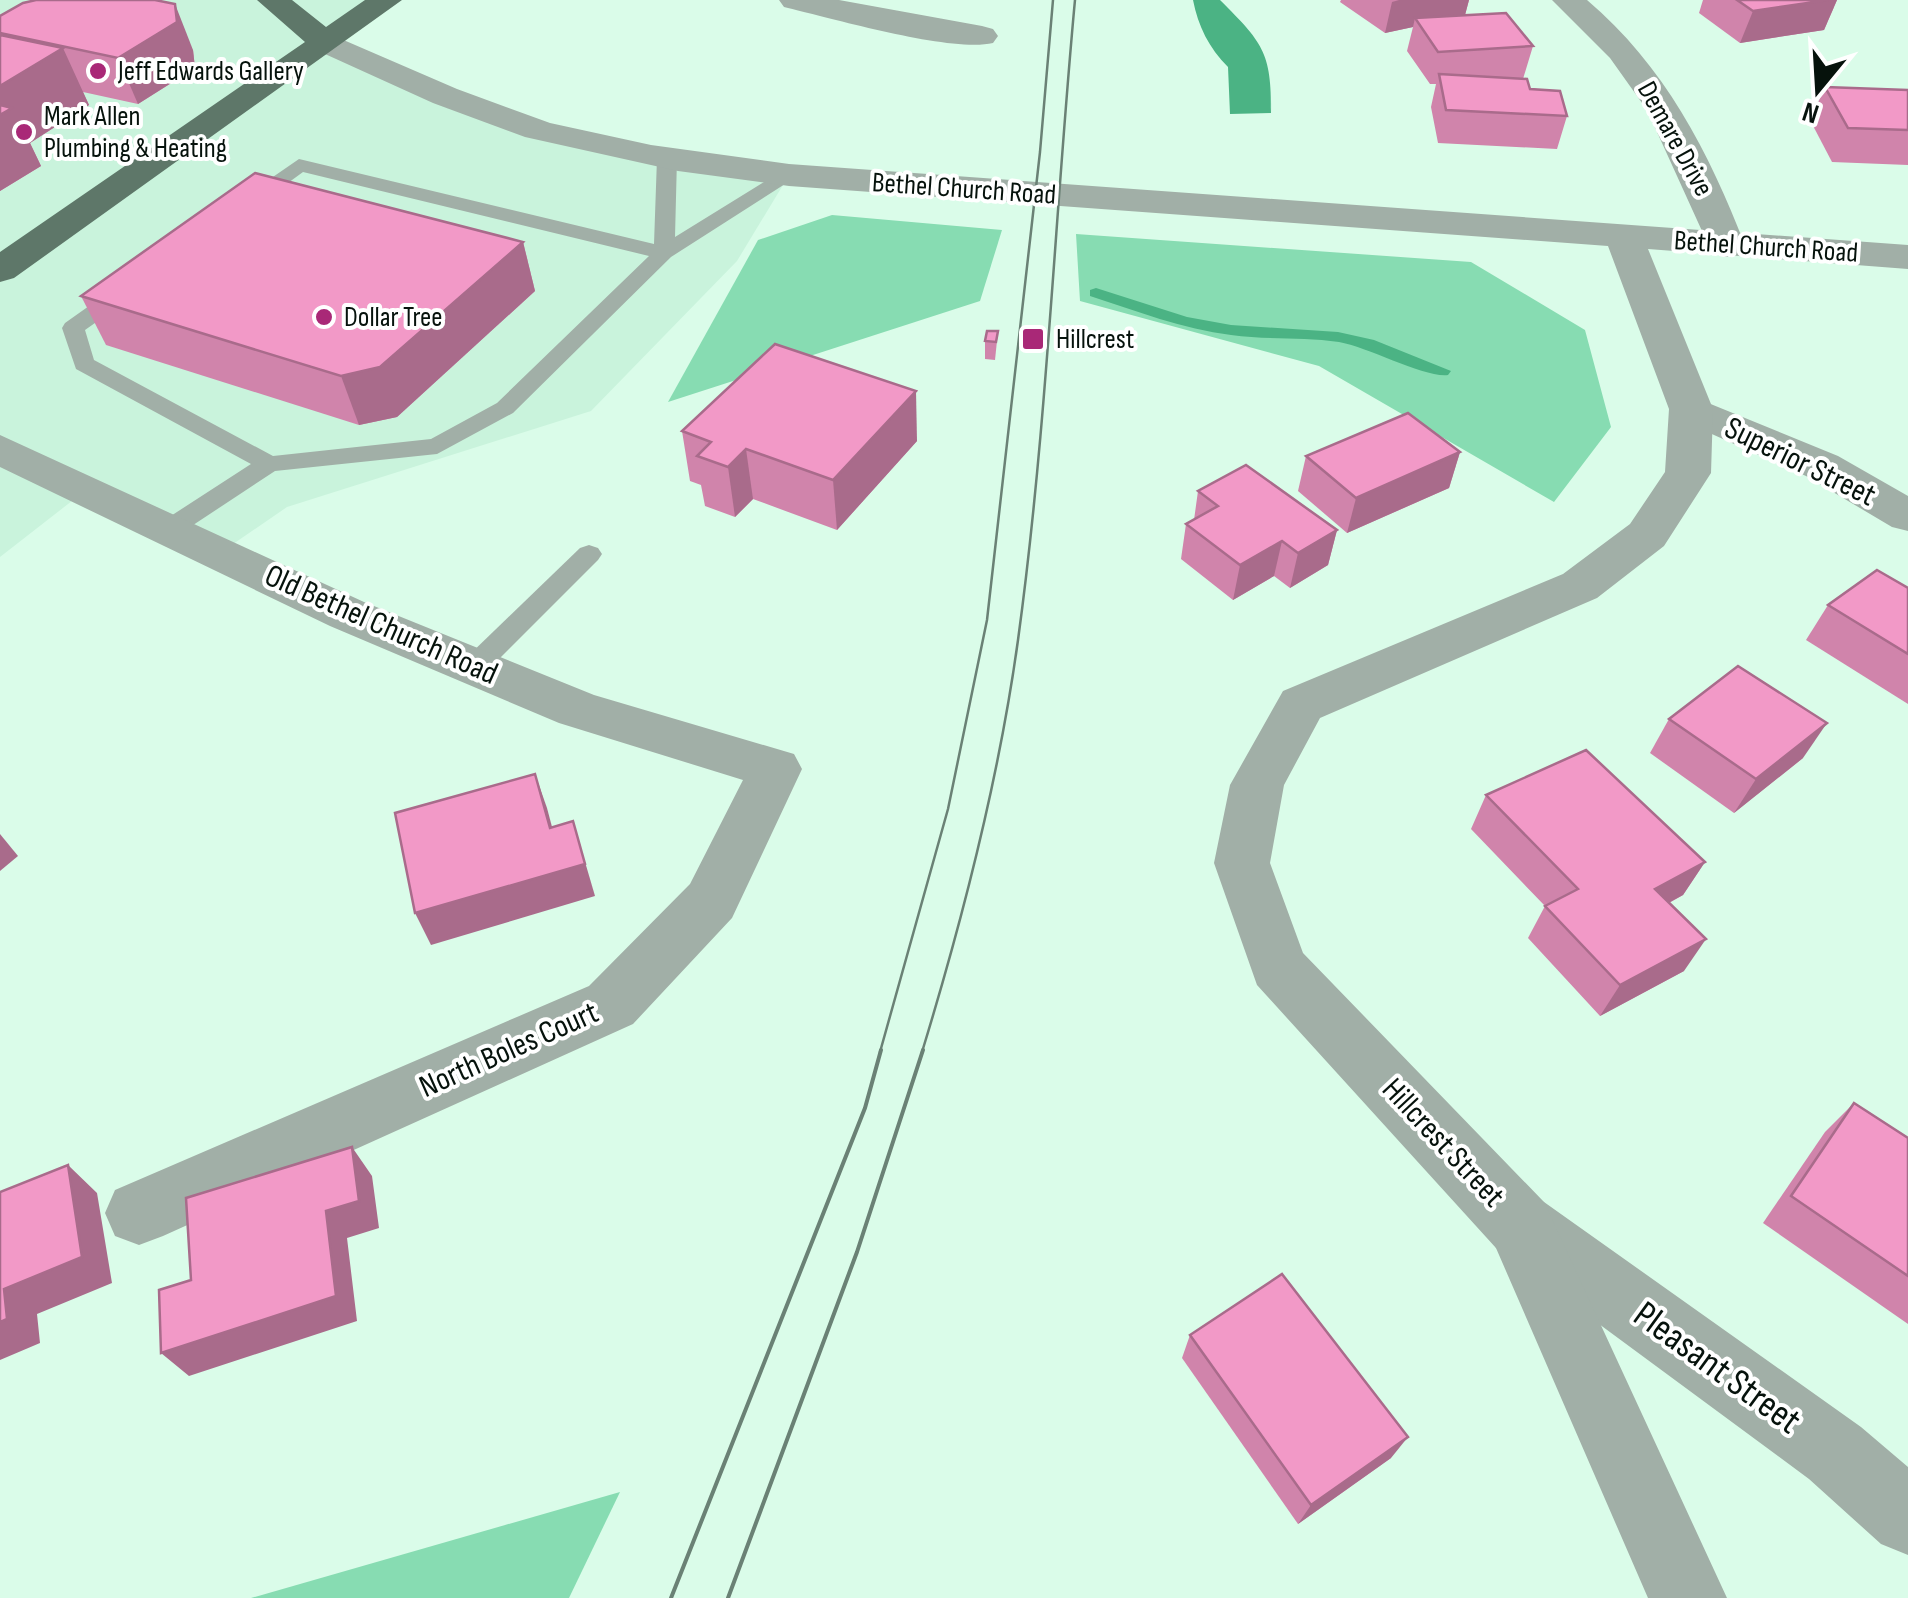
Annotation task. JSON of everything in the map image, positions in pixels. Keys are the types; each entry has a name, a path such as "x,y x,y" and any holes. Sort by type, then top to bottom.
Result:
{"main road":[{"path":"272,0 325,42"},
{"path":"0,270 386,0"}],"street":[{"path":"795,0 934,30 982,36"},
{"name":"Demare Drive","path":"1568,0 1603,27 1656,94 1711,204 1726,245"},
{"name":"Bethel Church Road","path":"325,42 493,113 567,138 667,158 789,175 1908,257"},
{"name":"Bethel Church Road","path":"1301,705 1580,586 1647,535 1688,473 1691,410 1624,238"},
{"name":"Superior Street","path":"1691,410 1822,466 1908,516"},
{"name":"Old Bethel Church Road","path":"6,458 348,614 577,709 776,768"},
{"name":"Hillcrest Street","path":"1301,705 1257,785 1242,863 1278,967 1520,1225 1688,1598"},
{"name":"North Boles Court","path":"139,1212 611,1005 711,902 776,768"},
{"name":"Pleasant Street","path":"1520,1225 1835,1453 1908,1517"}],"lane":[{"path":"664,253 667,158"},
{"path":"234,212 299,166 664,253"},
{"path":"169,530 269,464 437,446 505,408 664,253 789,175"},
{"path":"137,282 72,328 84,364 269,464"},
{"path":"474,666 589,554"}],"shaded area":[{"path":"0,0 386,0 326,42 567,138 789,175 737,261 591,411 287,507 220,553 86,490 0,557"},
{"path":"1193,0 1220,0 1255,38 1269,76 1271,113 1230,114 1228,67 1205,36"},
{"path":"832,215 1002,230 980,301 668,402 758,240"},
{"path":"1076,234 1471,262 1585,330 1611,427 1554,502 1319,366 1080,301"},
{"path":"620,1492 569,1598 251,1598"}],"building":[{"path":"36,0 155,0 175,4 177,22 118,58 0,33 0,16"},
{"path":"1737,0 1828,0 1753,11"},
{"path":"1506,13 1533,46 1438,52 1415,18"},
{"path":"0,35 63,48 0,86"},
{"path":"1439,74 1527,79 1530,89 1560,91 1567,116 1446,110"},
{"path":"1825,87 1908,90 1908,130 1848,128"},
{"path":"255,173 523,242 380,367 341,376 81,296"},
{"path":"987,331 998,331 996,342 985,341"},
{"path":"775,344 916,391 833,480 746,449 728,467 697,456 711,442 682,431"},
{"path":"1408,413 1460,452 1356,498 1306,456"},
{"path":"1246,465 1337,530 1298,553 1282,541 1240,565 1186,524 1218,506 1198,491"},
{"path":"1877,570 1908,588 1908,654 1828,605"},
{"path":"1738,666 1827,723 1756,779 1669,719"},
{"path":"1586,750 1705,862 1655,889 1706,939 1620,985 1545,906 1578,889 1486,795"},
{"path":"535,774 550,828 573,821 585,864 415,913 395,813"},
{"path":"1854,1103 1908,1138 1908,1276 1791,1196"},
{"path":"352,1147 359,1201 326,1211 336,1296 161,1353 159,1290 191,1280 186,1198"},
{"path":"68,1165 82,1257 4,1289 7,1319 0,1322 0,1192"},
{"path":"1282,1274 1408,1437 1311,1505 1190,1335"}],"waterway":[{"path":"1096,293 1184,321 1231,330 1338,337 1374,345 1442,371"}],"tram line":[{"path":"880,1052 948,809 987,620 1040,152 1053,0"},
{"path":"922,1052 978,848 1018,640 1044,400 1075,0"},
{"path":"671,1598 865,1108 881,1050"},
{"path":"728,1598 857,1252 923,1050"}],"place":[{"name":"Jeff Edwards Gallery","path":"98,71"},
{"name":"Mark Allen Plumbing & Heating","path":"24,132"},
{"name":"Dollar Tree","path":"324,317"},
{"name":"Hillcrest","path":"1033,339"}]}
